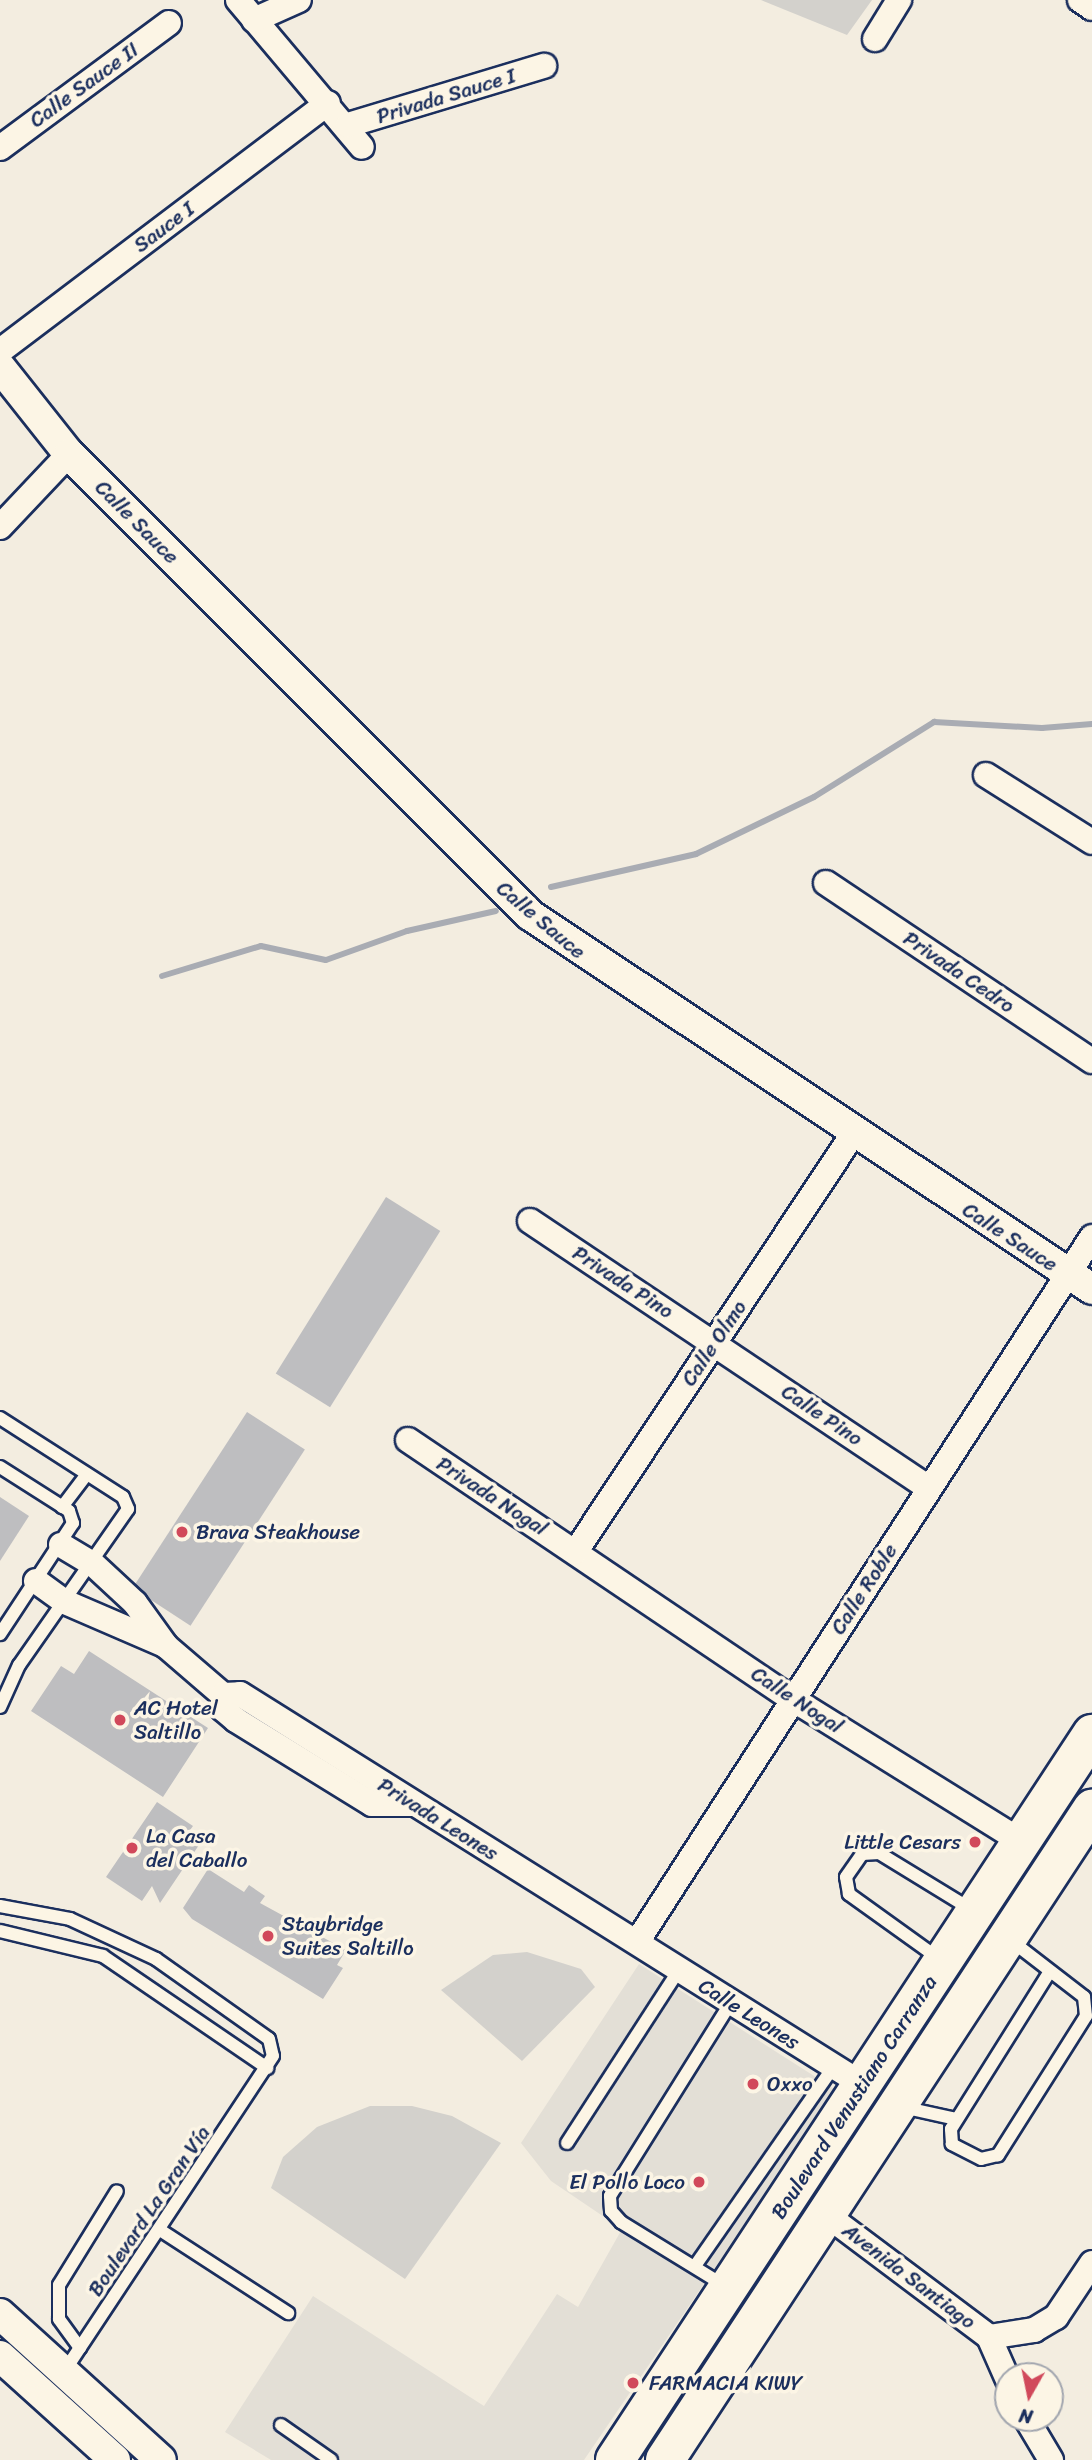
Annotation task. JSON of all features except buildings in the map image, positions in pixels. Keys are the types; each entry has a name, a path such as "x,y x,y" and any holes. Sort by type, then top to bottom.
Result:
{"main road":[{"name":"Boulevard Venustiano Carranza","path":"615,2460 728,2288 848,2075 943,1961 1092,1734"},
{"name":"Boulevard Venustiano Carranza","path":"669,2459 824,2213 1089,1822"}],"street":[{"path":"238,0 348,125 362,147"},
{"path":"254,20 299,0"},
{"path":"875,39 899,0"},
{"path":"1080,0 1092,8"},
{"name":"Calle Sauce II","path":"0,148 169,23"},
{"name":"Privada Sauce I","path":"348,125 544,66"},
{"name":"Sauce I","path":"0,351 328,103"},
{"name":"Calle Sauce","path":"0,368 69,454 530,915 852,1135 1080,1282"},
{"path":"0,527 69,454"},
{"path":"985,775 1092,842"},
{"name":"Privada Cedro","path":"826,883 1092,1061"},
{"name":"Calle Olmo","path":"576,1551 852,1135"},
{"name":"Privada Pino","path":"530,1221 715,1342"},
{"name":"Calle Roble","path":"637,1942 929,1488 1080,1282 1092,1237"},
{"name":"Calle Pino","path":"715,1342 929,1488"},
{"name":"Privada Nogal","path":"408,1440 576,1551"},
{"path":"61,1545 93,1564 135,1603 166,1646"},
{"name":"Calle Nogal","path":"576,1551 794,1700 1022,1842"},
{"path":"36,1581 65,1602 166,1646"},
{"name":"Privada Leones","path":"166,1646 232,1695 637,1942"},
{"name":"Calle Leones","path":"637,1942 848,2075"},
{"name":"Avenida Santiago","path":"824,2213 989,2337 1000,2362"},
{"path":"989,2337 1034,2330 1056,2317 1092,2263"},
{"path":"0,2314 62,2375 161,2460"},
{"path":"0,2356 115,2460"},
{"path":"1034,2432 1051,2460"}],"lane":[{"path":"0,1418 127,1502 93,1564 1,1700"},
{"path":"0,1467 62,1507 73,1523 0,1634"},
{"path":"62,1507 87,1474"},
{"path":"943,1961 849,1894 846,1877 862,1854 875,1852 975,1912"},
{"path":"0,1906 70,1919 156,1959 269,2039 274,2056 267,2067 103,1956 0,1931"},
{"path":"1008,1938 1049,1973 1084,1997 1086,2016 998,2155 981,2159 952,2144 956,2119 1049,1973"},
{"path":"567,2143 679,1970"},
{"path":"728,2288 621,2222 610,2196 731,2002"},
{"name":"Boulevard La Gran Vía","path":"62,2375 267,2067"},
{"path":"695,2266 848,2075"},
{"path":"896,2106 956,2119"},
{"path":"80,2348 59,2319 59,2285 117,2192"},
{"path":"160,2230 288,2313"},
{"path":"281,2425 331,2460"}],"shaded area":[{"path":"761,0 872,0 847,35"},
{"path":"527,1952 581,1969 595,1987 522,2061 441,1990 493,1955"},
{"path":"639,1964 836,2090 584,2460 271,2460 225,2432 313,2296 484,2406 557,2294 578,2307 622,2229 551,2181 521,2143"},
{"path":"370,2106 412,2106 452,2116 501,2143 405,2279 271,2188 283,2157 317,2127"}],"waterway":[{"path":"551,887 696,854 814,797 934,722 1042,728 1092,724"},
{"path":"162,976 261,946 326,960 407,931 496,911"}],"place":[{"name":"Brava Steakhouse","path":"182,1532"},
{"name":"AC Hotel Saltillo","path":"120,1720"},
{"name":"Little Cesars","path":"975,1842"},
{"name":"La Casa del Caballo","path":"132,1848"},
{"name":"Staybridge Suites Saltillo","path":"268,1936"},
{"name":"Oxxo","path":"753,2084"},
{"name":"El Pollo Loco","path":"699,2182"},
{"name":"FARMACIA KIWY","path":"633,2383"}]}
